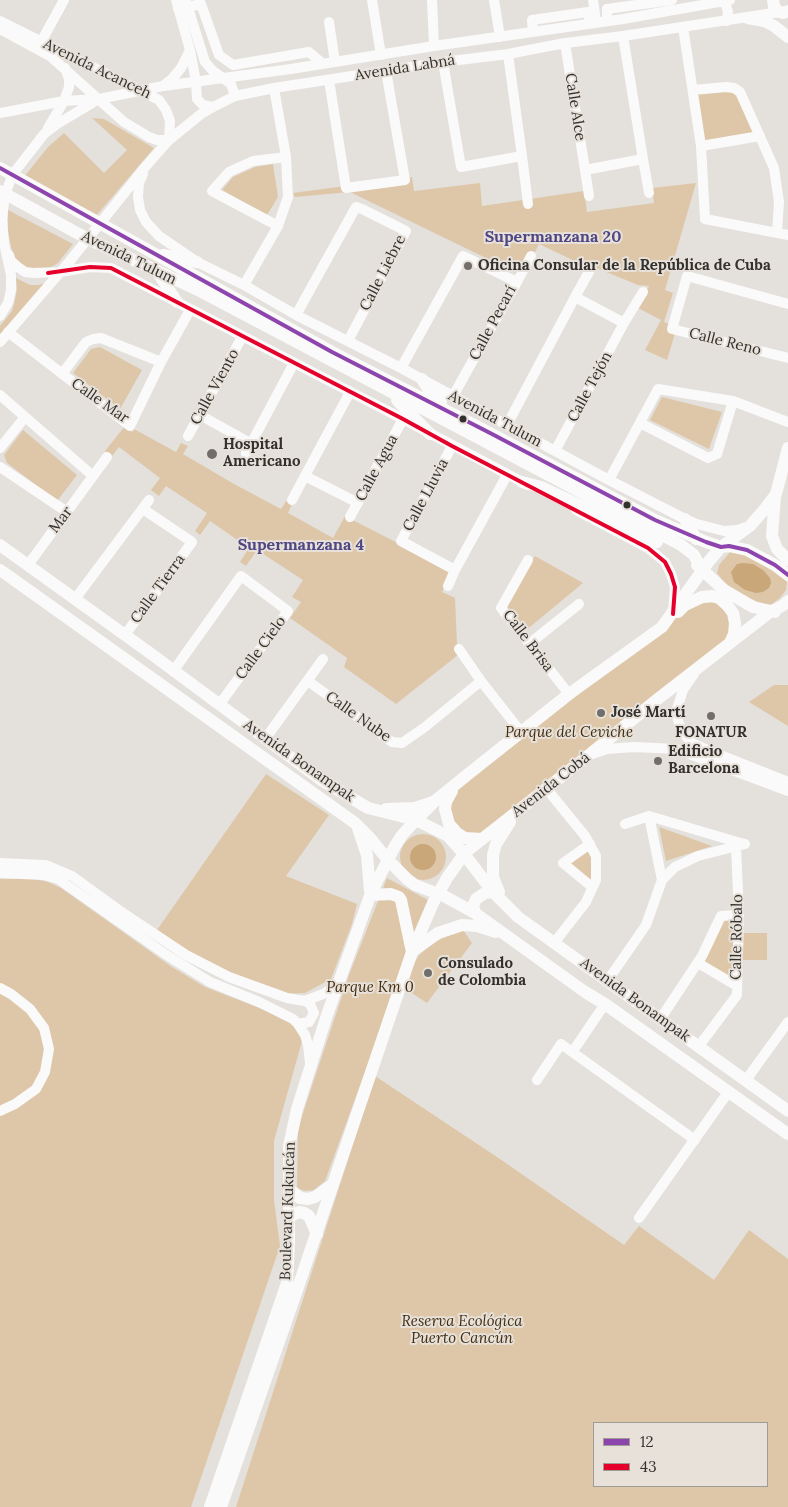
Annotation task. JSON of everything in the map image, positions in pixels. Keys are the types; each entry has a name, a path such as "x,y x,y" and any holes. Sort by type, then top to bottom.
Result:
{"main road":[{"path":"773,0 774,6 784,12 788,31"},
{"path":"748,18 764,21 788,37"},
{"name":"Avenida Tulum","path":"0,168 332,352 655,520 721,547 730,546 747,550 775,565 788,575"},
{"name":"Avenida Tulum","path":"3,192 88,239 196,289 681,545 694,555 702,570"},
{"path":"150,252 198,262"},
{"path":"156,270 177,302"},
{"path":"422,379 434,398 492,434"},
{"path":"389,391 430,434"},
{"path":"788,448 776,494 772,536 777,549 788,560"},
{"path":"522,482 541,487 682,553 724,590 754,607 770,612 788,612"},
{"path":"662,627 673,614 702,570 721,547 750,526 776,494"},
{"path":"685,519 696,538"},
{"name":"Avenida Bonampak","path":"0,545 174,670 265,740 320,778 368,808 416,820 448,836 493,892 518,917 788,1111"},
{"name":"Avenida Bonampak","path":"0,570 355,823 407,879 475,913 788,1134"},
{"path":"400,872 395,846 402,835 435,801 569,694 662,627 685,605 702,597 712,596 719,598 727,605 733,613 735,624 734,634 729,644"},
{"name":"Avenida Cobá","path":"438,894 446,878 464,854 697,668 770,612 788,601"},
{"path":"279,768 283,769 288,766 289,760 287,756"},
{"path":"311,790 312,782 320,778"},
{"path":"461,780 450,793 446,802 447,821 454,831 461,836 470,839 482,839"},
{"path":"368,808 415,808 435,801"},
{"path":"503,903 493,877 493,855 502,834 517,812"},
{"path":"355,823 367,855 371,884 370,897 391,894 399,897 412,952 438,933 462,925 477,926 505,935"},
{"path":"402,835 415,830 432,828"},
{"path":"454,842 456,861 454,867"},
{"name":"Boulevard Kukulcán","path":"210,1507 283,1296 288,1271 289,1146 297,1109 370,897 395,846"},
{"path":"421,887 440,883 446,878"},
{"path":"475,913 473,906 476,899 485,893 493,892"},
{"name":"Boulevard Kukulcán","path":"221,1507 317,1234 412,952 438,894"},
{"path":"289,1189 300,1198 308,1199 315,1197 333,1184"},
{"path":"289,1217 293,1213 304,1213 309,1216 317,1234"}],"street":[{"path":"41,42 64,0"},
{"path":"372,0 381,54"},
{"path":"432,0 434,46"},
{"path":"494,0 500,37"},
{"path":"593,0 599,21 618,37 649,193"},
{"path":"599,21 606,9 672,0"},
{"path":"724,1 728,11 726,21"},
{"name":"Avenida Labná","path":"4,243 2,220 3,192 13,174 44,134 99,99 163,86 226,79 724,1"},
{"path":"182,4 196,82 196,95 198,101 206,106 213,107"},
{"path":"182,4 200,4 219,55 234,65 309,52 323,64"},
{"path":"182,4 205,62 213,72 226,79 233,86 235,96"},
{"name":"Avenida Labná","path":"0,342 169,140 213,107 235,96 274,88 443,62 508,54 565,43 784,12"},
{"name":"Avenida Acanceh","path":"0,21 159,100 166,110 170,121"},
{"path":"329,22 335,62"},
{"path":"683,27 701,146 705,218 788,235"},
{"name":"Avenida Acanceh","path":"0,29 50,56 134,128 155,139 169,140"},
{"name":"Calle Alce","path":"565,43 589,196"},
{"path":"163,86 181,68 190,50"},
{"path":"508,54 528,204"},
{"path":"443,62 461,167 522,156"},
{"path":"44,134 64,101 69,82 65,68"},
{"path":"329,80 346,188 405,180 386,71"},
{"path":"693,90 726,87 734,88 740,92 774,168 779,202 777,232"},
{"path":"244,285 278,226 288,197 286,157 274,88"},
{"path":"118,115 116,106 118,101 139,91"},
{"path":"0,113 64,101 99,99"},
{"path":"155,139 164,135 170,121"},
{"path":"169,140 170,121"},
{"path":"701,146 760,136"},
{"path":"278,226 212,191 229,172 253,161 286,157"},
{"path":"585,170 643,159"},
{"name":"Avenida Tulum","path":"146,166 139,183 138,197 140,210 146,222 159,236 198,262 685,519 724,531 750,526"},
{"name":"Calle Liebre","path":"296,315 356,207 362,208 406,231 348,341"},
{"name":"Avenida Tulum","path":"0,233 12,261 25,272 60,272 90,267 111,268 655,552 665,562 675,587 673,614"},
{"path":"0,316 8,303 11,290 11,275 4,243"},
{"name":"Calle Pecarí","path":"401,368 463,256 517,282 453,396"},
{"path":"517,282 531,256"},
{"path":"507,425 588,272"},
{"name":"Calle Reno","path":"788,304 687,276 672,329 788,358"},
{"name":"Calle Tejón","path":"555,451 624,323 643,292"},
{"path":"575,297 624,323"},
{"name":"Calle Mar","path":"8,332 130,426 161,362 190,310"},
{"name":"Calle Viento","path":"188,436 242,337"},
{"name":"Calle Mar","path":"62,374 86,342 93,338 101,338 161,362"},
{"path":"246,453 294,363"},
{"path":"609,480 658,389 733,401 788,422"},
{"path":"292,500 350,392"},
{"path":"0,395 93,476 107,458"},
{"path":"640,422 708,458 717,454 733,401"},
{"path":"200,415 252,444"},
{"path":"0,448 25,417"},
{"name":"Calle Agua","path":"350,517 403,419"},
{"name":"Calle Lluvia","path":"452,446 401,541 455,570"},
{"path":"0,467 67,512"},
{"path":"448,586 507,475"},
{"name":"Mar","path":"28,565 93,476"},
{"path":"305,476 358,503"},
{"path":"75,599 150,500"},
{"name":"Calle Tierra","path":"125,635 192,542 143,509"},
{"name":"Calle Brisa","path":"528,560 501,608 569,694"},
{"name":"Calle Cielo","path":"174,670 241,576 288,611 219,705"},
{"path":"529,644 579,604"},
{"path":"459,649 481,681 521,732"},
{"path":"265,740 323,659"},
{"path":"697,668 683,690 676,712 678,724 684,734 692,743 788,782"},
{"name":"Calle Nube","path":"308,681 392,742 402,743 426,727 481,681"},
{"path":"676,749 676,738 684,734"},
{"path":"589,755 607,749 634,747 676,749 788,791"},
{"path":"546,788 585,836 596,856 596,880 586,902 554,944"},
{"path":"608,980 646,925 662,880 675,867 698,856 745,844 649,816 626,824"},
{"path":"649,816 662,880"},
{"path":"590,844 563,863 592,887"},
{"name":"Calle Róbalo","path":"699,1046 737,994 739,915 736,847"},
{"path":"0,863 46,865 72,876 186,956 228,977 287,998 305,1001 310,1004 314,1013 309,1022 304,1025 298,1024"},
{"path":"0,872 44,875 58,879 164,954 210,982 293,1019 298,1024 308,1046 310,1069"},
{"path":"661,1018 698,963 713,936 721,916 739,915"},
{"path":"698,963 737,986"},
{"path":"305,1001 323,994 339,983"},
{"path":"0,988 30,1009 44,1028 49,1049 45,1072 36,1089 15,1104 0,1111"},
{"path":"573,1052 605,1004"},
{"path":"746,1080 788,1022"},
{"path":"537,1080 561,1044 695,1140"},
{"path":"639,1218 729,1091"}],"green space":[{"path":"734,88 759,132 700,142 694,95"},
{"path":"92,118 104,119 154,148 96,216 24,177 48,147 64,133 104,173 127,150"},
{"path":"273,164 278,197 267,215 222,190 233,177 255,167"},
{"path":"412,177 414,191 480,183 482,206 584,191 587,212 654,203 652,188 696,183 665,290 673,293 664,322 677,327 667,360 645,350 661,320 638,308 649,286 638,285 594,267 585,266 539,244 523,276 350,192 295,197 293,193"},
{"path":"8,210 73,244 58,263 48,269 36,271 24,267 15,258 11,247 8,231"},
{"path":"16,278 30,285 46,283 0,339 0,326 12,311 15,300"},
{"path":"100,347 142,370 120,409 73,373 91,349"},
{"path":"662,397 722,412 709,449 650,420"},
{"path":"125,426 133,432 134,429 176,452 181,443 188,446 183,454 281,509 286,501 292,504 288,513 333,538 345,516 452,571 442,592 455,598 457,644 454,647 458,655 396,704 344,667 347,658 290,618 301,602 292,597 303,580 257,550 246,566 240,562 249,548 210,521 200,535 195,531 207,513 166,486 159,496 151,490 160,478 119,447 112,456 105,451"},
{"path":"23,430 77,475 57,501 7,463 4,455"},
{"path":"731,551 750,556 782,577 787,582 786,590 780,598 767,605 745,597 727,586 717,573 719,565"},
{"path":"535,556 583,583 525,631 506,605"},
{"name":"Parque del Ceviche","path":"718,602 732,621 728,640 482,833 463,835 452,826 448,797 693,604"},
{"path":"774,685 788,685 788,726 749,702"},
{"path":"266,774 329,815 286,876 357,904 352,924 331,979 305,993 285,994 217,970 157,930"},
{"path":"659,827 712,846 666,861"},
{"path":"419,834 427,834 436,838 442,844 446,857 442,870 436,876 427,880 419,880 410,876 404,870 400,861 400,853 404,844 410,838"},
{"path":"589,849 594,857 592,885 566,863"},
{"name":"Parque Km 0","path":"387,878 428,900 325,1181 314,1190 305,1191 297,1188 298,1128 349,975"},
{"path":"0,879 34,879 48,882 61,888 172,967 205,987 293,1021 304,1034 274,1141 274,1200 280,1246 191,1507 0,1507"},
{"path":"721,919 733,919 734,983 701,962"},
{"path":"463,930 472,943 427,1003 401,986 419,955 435,941"},
{"path":"743,933 767,933 767,960 743,960"},
{"name":"Reserva Ecológica Puerto Cancún","path":"375,1076 500,1159 624,1245 639,1226 714,1280 749,1230 788,1259 788,1507 236,1507"}],"shaded area":[{"path":"737,564 753,564 763,570 770,578 769,588 763,592 756,593 745,590 734,582 731,572"},
{"path":"423,844 432,848 436,857 432,866 423,870 414,866 410,857 414,848"}],"transit line":[{"name":"12","path":"0,168 332,352 655,520 721,547 729,546 747,550 775,565 788,575"},
{"name":"43","path":"48,273 90,267 111,268 648,548 665,562 671,574 675,587 673,614"}],"place":[{"name":"Oficina Consular de la República de Cuba","path":"468,266"},
{"name":"Hospital Americano","path":"212,454"},
{"name":"José Martí","path":"601,713"},
{"name":"FONATUR","path":"711,716"},
{"name":"Edificio Barcelona","path":"658,761"},
{"name":"Consulado de Colombia","path":"428,973"}],"district":[{"name":"Supermanzana 20","path":"553,237"},
{"name":"Supermanzana 4","path":"301,545"}]}
